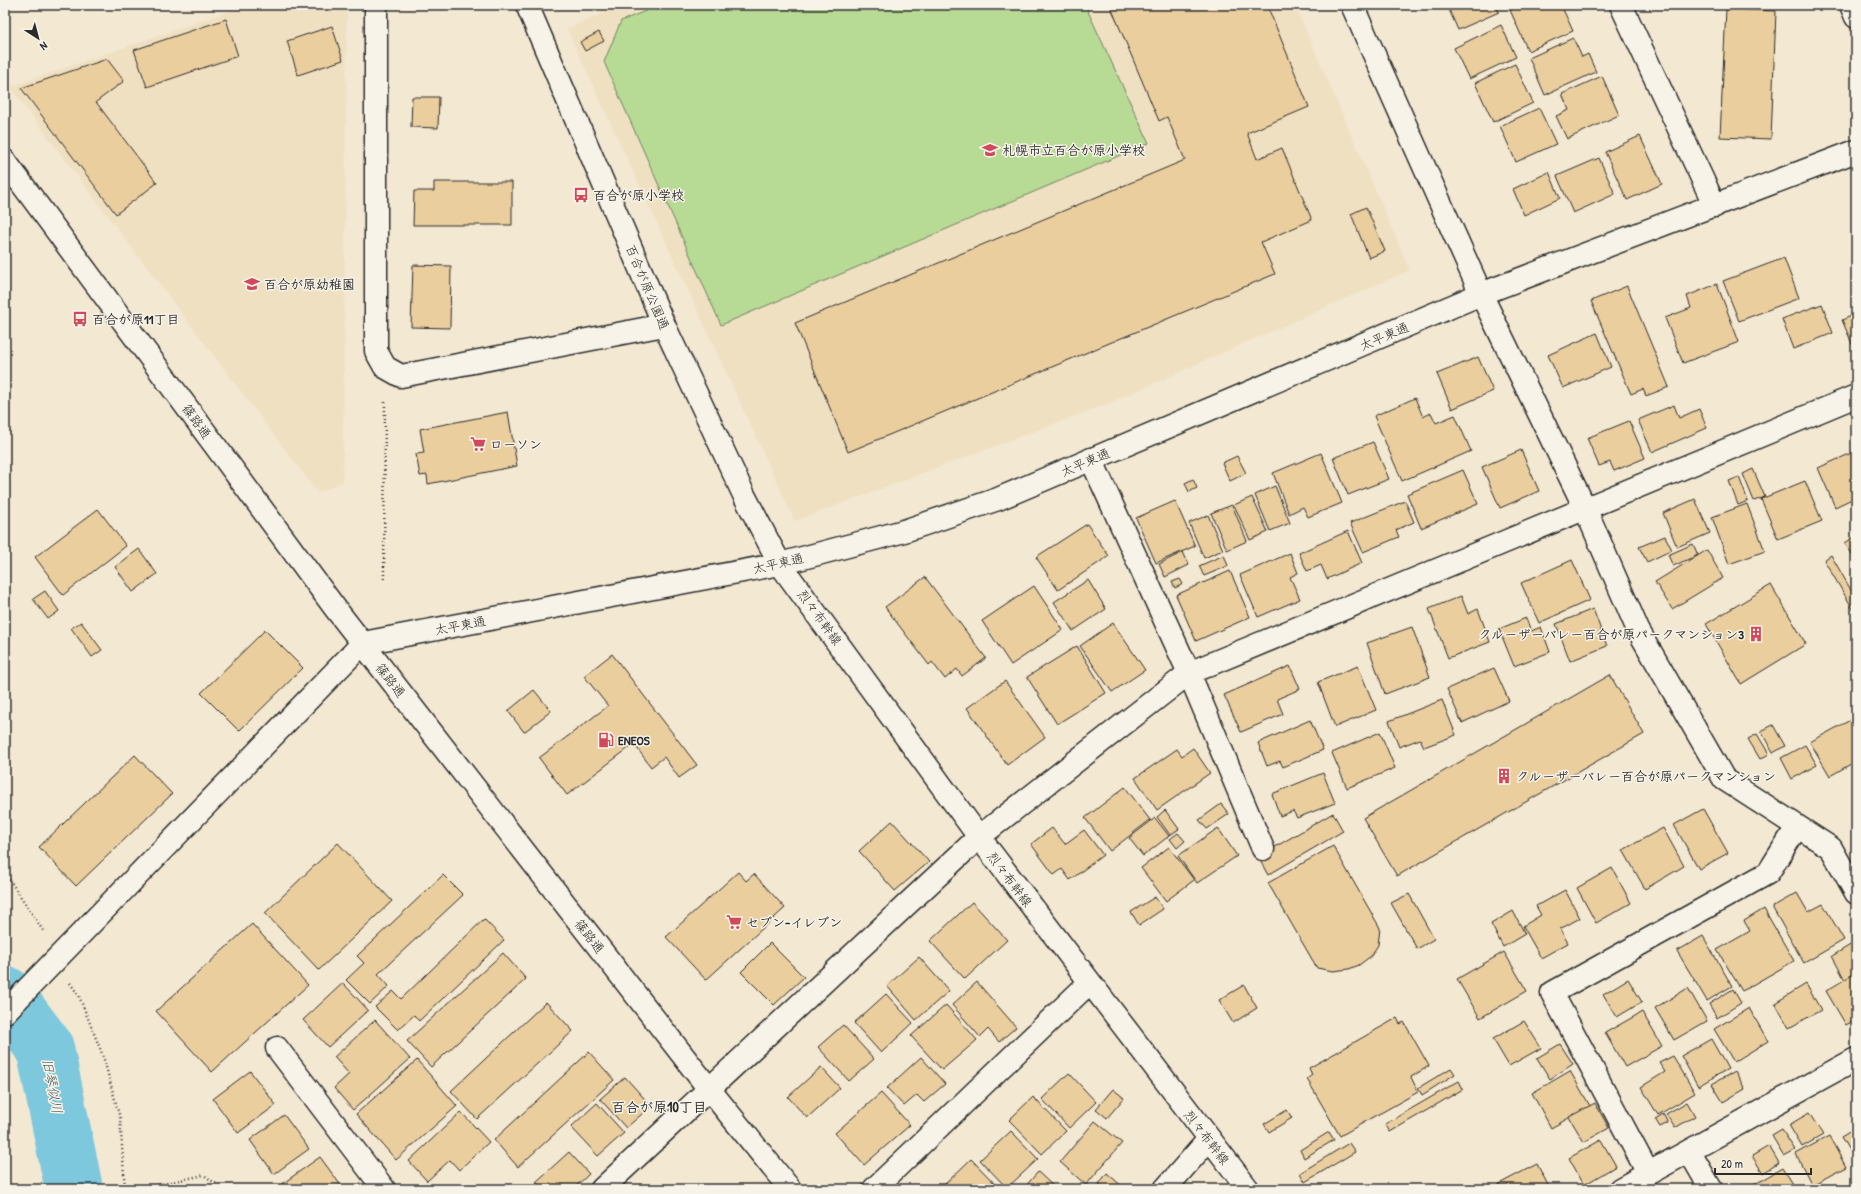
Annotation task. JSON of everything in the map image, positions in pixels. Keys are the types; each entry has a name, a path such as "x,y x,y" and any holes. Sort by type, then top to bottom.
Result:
{"street":[{"path":"376,5 376,351 385,367 401,376 664,325"},
{"name":"百合が原公園通","path":"527,5 664,325 744,496 780,564"},
{"path":"1352,5 1482,294 1585,508 1638,630 1724,779 1831,848 1856,893"},
{"path":"1621,5 1715,206"},
{"path":"1851,5 1856,17"},
{"name":"太平東通","path":"363,643 780,564 904,531 984,504 1482,294 1856,151"},
{"name":"篠路通","path":"5,161 363,643 709,1089 790,1189"},
{"path":"602,1189 978,837 1189,673 1856,396"},
{"path":"1091,459 1189,673 1263,849"},
{"name":"烈々布幹線","path":"780,564 978,837 1248,1189"},
{"path":"5,1012 363,643"},
{"path":"1648,1173 1552,993 1768,873 1797,827"},
{"path":"874,1189 1089,983"},
{"path":"277,1048 384,1189"},
{"path":"1620,1189 1856,1059"},
{"path":"1165,1189 1209,1140"},
{"path":"1689,1151 1711,1189"}],"path":[{"path":"384,579 385,367"},
{"path":"5,873 45,934"},
{"path":"68,978 79,996 103,1056 118,1110 126,1189"},
{"path":"140,1189 204,1175 223,1189"}],"shaded area":[{"name":"百合が原幼稚園","path":"247,5 347,5 343,482 318,493 10,87"},
{"name":"札幌市立百合が原小学校","path":"623,5 1295,5 1410,270 1107,404 795,521 567,29"}],"green space":[{"path":"660,5 1085,5 1149,143 721,325 604,62 621,21"}],"building":[{"path":"1110,5 1267,5 1309,107 1247,133 1257,159 1282,148 1312,220 1261,242 1275,274 848,452 795,323 1185,160 1167,117 1159,121"},
{"path":"1447,5 1496,5 1499,12 1458,30"},
{"path":"1522,5 1561,5 1573,31 1528,51 1510,10"},
{"path":"1726,9 1776,11 1771,139 1720,137"},
{"path":"226,19 238,56 147,87 134,50"},
{"path":"1501,25 1516,57 1469,79 1454,48"},
{"path":"332,26 343,60 298,75 287,41"},
{"path":"599,32 604,41 585,51 580,42"},
{"path":"1573,38 1582,57 1588,54 1596,72 1545,95 1529,58"},
{"path":"107,59 124,81 96,102 157,183 116,214 21,88"},
{"path":"1515,64 1533,103 1493,122 1475,83"},
{"path":"1602,76 1619,115 1567,139 1556,116 1569,110 1562,94"},
{"path":"412,97 439,97 438,128 411,127"},
{"path":"1539,108 1556,144 1516,162 1500,126"},
{"path":"1640,136 1662,184 1627,200 1605,152"},
{"path":"1599,158 1615,194 1573,213 1557,176"},
{"path":"1549,172 1560,198 1524,215 1513,189"},
{"path":"434,182 512,182 512,225 413,225 414,191 434,191"},
{"path":"1366,207 1385,251 1369,258 1351,214"},
{"path":"1784,258 1799,298 1739,321 1723,281"},
{"path":"413,265 451,266 450,328 411,327"},
{"path":"1717,284 1739,342 1683,363 1665,318 1691,308 1687,296"},
{"path":"1627,286 1669,387 1646,396 1643,389 1631,394 1591,301"},
{"path":"1822,304 1833,333 1793,349 1782,319"},
{"path":"1856,314 1856,353 1842,320"},
{"path":"1597,333 1611,367 1563,388 1548,355"},
{"path":"1478,357 1493,391 1452,409 1437,374"},
{"path":"1415,398 1423,417 1431,413 1436,423 1455,415 1471,451 1402,481 1374,416"},
{"path":"1674,405 1679,418 1699,409 1707,428 1652,452 1638,420"},
{"path":"508,412 517,466 428,484 427,475 420,476 416,454 424,453 420,429"},
{"path":"1629,421 1645,458 1614,471 1610,462 1599,466 1587,438"},
{"path":"1373,442 1389,479 1348,495 1333,458"},
{"path":"1521,450 1539,491 1500,508 1482,467"},
{"path":"1856,451 1856,497 1835,507 1818,468"},
{"path":"1321,453 1342,503 1308,517 1303,507 1289,514 1273,473"},
{"path":"1237,456 1246,473 1230,481 1222,463"},
{"path":"1753,469 1765,497 1754,501 1743,474"},
{"path":"1463,470 1478,504 1421,528 1407,494"},
{"path":"1739,477 1748,501 1738,505 1729,481"},
{"path":"1193,479 1197,488 1189,492 1185,483"},
{"path":"1805,481 1822,521 1778,539 1761,499"},
{"path":"1275,486 1290,523 1270,531 1255,495"},
{"path":"1252,497 1268,532 1250,540 1234,505"},
{"path":"1695,499 1710,533 1677,547 1663,513"},
{"path":"1175,501 1195,546 1156,563 1136,518"},
{"path":"1405,501 1414,522 1396,530 1399,537 1363,552 1350,523"},
{"path":"1747,504 1765,551 1729,564 1712,517"},
{"path":"1232,505 1247,541 1227,550 1211,513"},
{"path":"98,509 126,546 63,595 35,557"},
{"path":"1208,515 1223,550 1204,558 1189,523"},
{"path":"1087,524 1109,556 1058,590 1036,557"},
{"path":"1348,531 1362,563 1327,579 1321,565 1307,571 1299,553"},
{"path":"1665,536 1672,550 1647,562 1639,547"},
{"path":"1856,536 1856,560 1845,543"},
{"path":"1693,544 1698,555 1673,566 1668,555"},
{"path":"139,549 157,574 133,592 115,567"},
{"path":"1707,550 1723,578 1672,609 1655,582"},
{"path":"1183,552 1189,565 1165,577 1159,564"},
{"path":"1290,553 1298,573 1290,577 1300,599 1258,617 1240,575"},
{"path":"1224,555 1228,566 1204,576 1199,566"},
{"path":"1831,555 1856,599 1856,614 1824,560"},
{"path":"1572,560 1590,600 1539,623 1521,583"},
{"path":"1230,571 1250,617 1196,641 1176,595"},
{"path":"925,577 986,658 962,676 957,669 945,679 932,662 929,665 885,607"},
{"path":"1180,579 1183,584 1175,588 1172,582"},
{"path":"1088,580 1106,609 1073,631 1054,602"},
{"name":"クルーザーバレー百合が原パークマンション3","path":"1771,585 1806,644 1741,684 1706,624"},
{"path":"1034,586 1063,630 1011,665 982,621"},
{"path":"45,591 59,611 48,619 33,599"},
{"path":"1461,596 1468,614 1478,609 1490,642 1448,658 1429,609"},
{"path":"1593,609 1607,646 1570,661 1556,624"},
{"path":"1526,618 1531,631 1541,627 1550,652 1514,666 1499,629"},
{"path":"81,622 102,650 92,657 71,628"},
{"path":"1113,623 1145,670 1112,692 1080,646"},
{"path":"1412,627 1430,677 1385,694 1367,643"},
{"path":"265,630 303,668 239,731 201,693"},
{"path":"1077,646 1106,693 1057,724 1027,677"},
{"path":"612,654 697,765 679,778 664,757 651,767 634,744 567,795 539,758 608,706 584,676"},
{"path":"1290,666 1300,689 1277,699 1283,714 1241,732 1224,695"},
{"path":"1358,666 1376,710 1335,727 1318,682"},
{"path":"1494,668 1509,701 1462,723 1447,689"},
{"name":"クルーザーバレー百合が原パークマンション","path":"1610,675 1644,734 1397,876 1363,818"},
{"path":"1005,681 1045,737 1007,765 967,708"},
{"path":"534,690 551,711 524,732 508,711"},
{"path":"1442,700 1456,735 1424,747 1420,739 1399,747 1389,721"},
{"path":"1856,717 1856,761 1830,776 1810,742"},
{"path":"1310,720 1323,750 1283,767 1280,761 1267,766 1258,743"},
{"path":"1773,725 1785,746 1773,753 1761,731"},
{"path":"1380,732 1395,768 1347,788 1332,753"},
{"path":"1757,734 1769,754 1760,759 1748,739"},
{"path":"1805,745 1817,765 1792,779 1781,758"},
{"path":"1193,748 1210,773 1157,810 1135,778 1177,749 1182,756"},
{"path":"135,755 172,794 76,886 39,847"},
{"path":"1323,773 1335,803 1297,818 1293,811 1280,816 1272,794"},
{"path":"1125,787 1150,820 1110,851 1085,818"},
{"path":"1221,804 1229,814 1207,829 1199,820"},
{"path":"1703,809 1728,853 1699,869 1674,825"},
{"path":"1165,810 1179,829 1170,835 1157,817"},
{"path":"1333,813 1343,831 1268,875 1258,857"},
{"path":"1155,818 1169,836 1143,856 1129,838"},
{"path":"892,821 929,862 895,891 859,851"},
{"path":"1052,828 1065,844 1084,830 1103,855 1070,880 1062,869 1054,875 1031,844"},
{"path":"1218,828 1237,856 1197,883 1178,856"},
{"path":"1663,828 1684,866 1645,889 1623,850"},
{"path":"1178,833 1185,841 1177,848 1170,839"},
{"path":"338,843 392,901 319,970 265,913"},
{"path":"1333,846 1380,928 1378,945 1371,956 1359,965 1349,969 1333,971 1317,968 1268,883"},
{"path":"1169,847 1194,880 1166,901 1141,868"},
{"path":"1612,868 1631,903 1596,923 1577,888"},
{"path":"738,872 746,881 754,874 785,908 706,980 666,937"},
{"path":"443,875 463,895 378,974 389,986 370,1004 346,980 364,963 357,956"},
{"path":"1565,890 1580,918 1560,929 1568,943 1541,958 1523,926 1541,915 1536,906"},
{"path":"1797,893 1808,912 1823,904 1844,940 1804,963 1772,907"},
{"path":"1409,894 1434,939 1417,949 1391,903"},
{"path":"1155,897 1163,909 1139,925 1131,912"},
{"path":"972,902 1007,940 965,979 930,941"},
{"path":"1764,909 1794,961 1742,991 1717,950 1750,931 1744,921"},
{"path":"1513,911 1525,934 1503,947 1491,924"},
{"path":"484,919 504,940 419,1021 414,1015 398,1030 375,1007 393,991 401,999"},
{"path":"252,924 308,985 212,1072 156,1011"},
{"path":"1703,936 1732,986 1707,1001 1677,951"},
{"path":"770,943 804,977 774,1005 741,972"},
{"path":"1852,944 1856,951 1856,973 1845,980 1832,956"},
{"path":"1504,952 1527,991 1480,1018 1457,979"},
{"path":"503,953 526,979 431,1067 407,1041"},
{"path":"919,957 949,991 916,1020 887,986"},
{"path":"1852,975 1856,976 1856,1019 1846,1025 1826,991"},
{"path":"1628,979 1642,1002 1617,1017 1603,994"},
{"path":"977,982 1016,1027 999,1042 988,1029 980,1037 952,1005"},
{"path":"343,983 368,1010 328,1047 303,1020"},
{"path":"1806,984 1821,1010 1789,1028 1775,1003"},
{"path":"1244,985 1257,1008 1233,1023 1219,1000"},
{"path":"1688,988 1707,1021 1674,1040 1655,1008"},
{"path":"1733,989 1741,1003 1717,1018 1709,1004"},
{"path":"886,994 913,1023 881,1053 854,1023"},
{"path":"546,1002 573,1031 477,1119 451,1091"},
{"path":"946,1005 977,1040 942,1070 911,1036"},
{"path":"1749,1008 1768,1041 1734,1062 1714,1029"},
{"path":"1642,1012 1662,1046 1625,1067 1605,1033"},
{"path":"1397,1018 1400,1024 1404,1022 1429,1066 1411,1077 1418,1092 1340,1136 1307,1079 1312,1075 1309,1068"},
{"path":"375,1020 410,1059 353,1110 334,1088 349,1074 334,1057"},
{"path":"1524,1021 1541,1048 1509,1066 1493,1039"},
{"path":"843,1025 874,1059 849,1081 818,1047"},
{"path":"1711,1039 1728,1069 1698,1086 1681,1056"},
{"path":"1560,1044 1573,1064 1550,1079 1537,1058"},
{"path":"589,1052 614,1080 518,1167 494,1140"},
{"path":"1673,1056 1695,1093 1658,1115 1641,1087 1665,1072 1659,1063"},
{"path":"921,1057 945,1084 924,1102 917,1095 904,1106 887,1088"},
{"path":"417,1060 457,1106 396,1160 356,1114"},
{"path":"821,1067 840,1088 807,1118 788,1097"},
{"path":"1451,1068 1455,1074 1422,1095 1418,1088"},
{"path":"250,1071 276,1105 238,1133 213,1099"},
{"path":"1570,1071 1590,1106 1551,1128 1532,1093"},
{"path":"1735,1071 1745,1089 1723,1102 1712,1084"},
{"path":"1069,1073 1096,1102 1069,1128 1042,1099"},
{"path":"625,1077 651,1106 626,1128 600,1099"},
{"path":"1459,1081 1463,1089 1390,1132 1385,1124"},
{"path":"1113,1089 1124,1098 1107,1118 1096,1109"},
{"path":"881,1093 910,1125 864,1165 835,1133"},
{"path":"1033,1097 1066,1131 1042,1154 1009,1120"},
{"path":"1687,1102 1695,1116 1675,1128 1666,1114"},
{"path":"597,1103 624,1133 598,1156 571,1127"},
{"path":"1595,1103 1609,1128 1584,1142 1569,1117"},
{"path":"1287,1110 1292,1118 1269,1132 1264,1124"},
{"path":"461,1112 489,1142 459,1170 450,1160 427,1181 409,1161"},
{"path":"1809,1113 1823,1135 1802,1147 1789,1125"},
{"path":"1663,1114 1668,1123 1660,1127 1655,1119"},
{"path":"284,1115 309,1149 274,1174 250,1140"},
{"path":"1095,1121 1122,1143 1086,1185 1060,1162"},
{"path":"1856,1128 1856,1162 1841,1137"},
{"path":"1782,1130 1795,1150 1784,1156 1772,1136"},
{"path":"1011,1131 1038,1159 1007,1188 980,1160"},
{"path":"1329,1132 1334,1140 1304,1158 1300,1150"},
{"path":"1829,1136 1846,1167 1812,1185 1796,1154"},
{"path":"1601,1140 1616,1166 1584,1185 1569,1158"},
{"path":"1349,1143 1355,1152 1305,1182 1300,1173"},
{"path":"1769,1146 1779,1163 1763,1173 1752,1156"},
{"path":"569,1152 589,1174 573,1189 542,1189 536,1182"},
{"path":"320,1157 342,1187 340,1189 275,1189"},
{"path":"971,1159 998,1187 996,1189 940,1189"},
{"path":"1537,1164 1550,1189 1501,1189 1499,1184"},
{"path":"1782,1168 1795,1189 1747,1189"},
{"path":"1038,1172 1055,1188 1054,1189 1023,1189"},
{"path":"1107,1173 1125,1189 1105,1189 1099,1184"}],"waterway":[{"name":"旧琴似川","path":"5,995 45,1048 74,1189"}],"place":[{"name":"札幌市立百合が原小学校","path":"990,150"},
{"name":"百合が原小学校","path":"581,195"},
{"name":"百合が原幼稚園","path":"252,284"},
{"name":"百合が原11丁目","path":"80,319"},
{"name":"ローソン","path":"478,444"},
{"name":"クルーザーバレー百合が原パークマンション3","path":"1756,634"},
{"name":"ENEOS","path":"606,740"},
{"name":"クルーザーバレー百合が原パークマンション","path":"1504,776"},
{"name":"セブン-イレブン","path":"734,922"}],"district":[{"name":"百合が原10丁目","path":"659,1106"}]}
